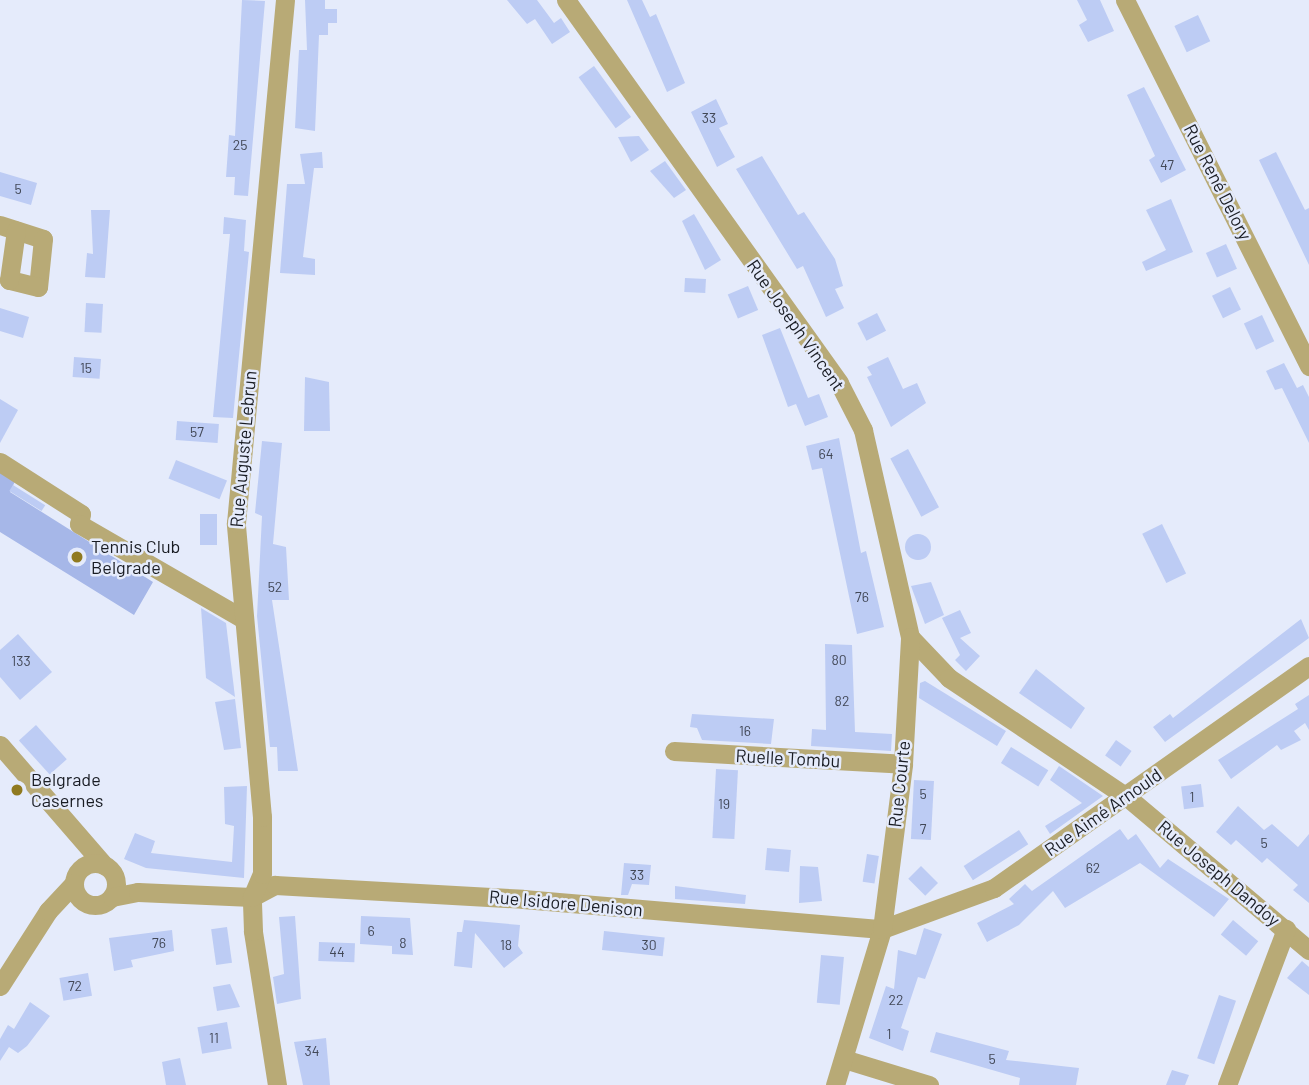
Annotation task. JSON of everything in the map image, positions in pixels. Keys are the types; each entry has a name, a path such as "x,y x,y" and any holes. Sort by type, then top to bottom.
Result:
{"street":[{"name":"Rue Auguste Lebrun","path":"252,897 262,874 262,817 240,617 236,523 285,0"},
{"name":"Rue Joseph Vincent","path":"566,0 839,383 863,430 910,637"},
{"name":"Rue René Delory","path":"1125,0 1309,366"},
{"path":"0,462 81,514 79,524 240,617"},
{"path":"910,637 949,678 1128,797"},
{"name":"Rue Courte","path":"835,1085 882,929 903,764 910,637"},
{"name":"Rue Aimé Arnould","path":"882,929 994,888 1128,797 1309,666"},
{"path":"0,746 78,830 111,880"},
{"name":"Ruelle Tombu","path":"674,751 903,764"},
{"name":"Rue Joseph Dandoy","path":"1128,797 1309,950"},
{"path":"78,830 78,875 86,903"},
{"path":"78,875 111,880 138,892 252,897 259,981 277,1085"},
{"path":"0,986 78,875"},
{"path":"32,940 54,919 86,903 100,905 111,880"},
{"name":"Rue Isidore Denison","path":"252,897 275,885 882,929"},
{"path":"1227,1085 1286,929"},
{"path":"844,1059 929,1085"}],"shaded area":[{"name":"Tennis Club Belgrade","path":"0,469 16,479 10,492 153,582 134,615 0,532"}],"building":[{"path":"242,0 265,1 248,196 234,195 235,177 226,177 229,135 235,136"},
{"path":"305,0 325,0 325,9 337,9 337,23 328,23 328,35 319,35 315,131 295,128 299,50 307,50"},
{"path":"507,0 537,0 554,23 561,18 570,32 552,44 535,19 527,24"},
{"path":"627,0 642,0 650,17 656,14 685,83 667,92"},
{"path":"1077,0 1100,0 1114,31 1088,42 1079,25 1087,20"},
{"path":"1198,15 1210,41 1187,52 1174,26"},
{"path":"594,66 631,117 616,128 579,77"},
{"path":"1144,87 1186,170 1161,183 1149,160 1155,156 1127,95"},
{"path":"716,99 728,124 719,128 735,157 717,167 691,112"},
{"path":"639,136 649,150 631,162 618,137"},
{"path":"322,152 323,168 314,168 303,257 315,259 315,275 280,273 287,184 305,184 300,154"},
{"path":"1276,152 1305,210 1309,208 1309,265 1259,160"},
{"path":"762,156 798,215 804,212 835,259 843,286 835,289 844,308 826,317 803,266 797,269 736,169"},
{"path":"665,161 686,190 674,198 650,171"},
{"path":"0,172 37,183 31,205 0,196"},
{"path":"1171,199 1193,252 1146,271 1142,262 1166,250 1146,210"},
{"path":"91,210 110,210 105,278 85,277 87,253 93,254"},
{"path":"694,214 721,260 705,270 682,221"},
{"path":"224,217 246,220 244,251 249,252 233,418 213,417 230,234 223,234"},
{"path":"1226,244 1237,269 1217,278 1206,253"},
{"path":"685,278 706,279 705,293 684,292"},
{"path":"748,286 758,310 738,319 728,295"},
{"path":"1230,287 1241,309 1223,318 1212,296"},
{"path":"86,303 103,304 101,333 84,332"},
{"path":"0,308 29,317 23,338 0,331"},
{"path":"877,313 886,331 866,341 857,323"},
{"path":"1262,315 1274,341 1256,350 1244,323"},
{"path":"780,328 808,398 819,394 828,417 805,426 796,404 788,407 762,335"},
{"path":"74,357 101,359 100,379 73,377"},
{"path":"888,357 903,389 917,383 926,403 891,427 867,377 872,375 867,367"},
{"path":"1284,363 1297,388 1303,385 1309,397 1309,443 1282,388 1275,390 1266,371"},
{"path":"305,377 329,382 330,431 304,431"},
{"path":"0,399 18,410 0,443"},
{"path":"177,421 219,424 218,443 176,440"},
{"path":"839,438 861,553 866,551 884,627 857,634 822,468 812,470 806,446"},
{"path":"262,441 282,443 273,544 286,547 289,600 272,600 298,771 278,771 277,747 270,747 257,616 262,516 255,513"},
{"path":"908,449 939,507 921,517 890,458"},
{"path":"176,460 227,481 220,499 169,479"},
{"path":"13,485 45,505 42,511 9,491"},
{"path":"200,514 217,514 217,545 200,545"},
{"path":"1162,524 1186,573 1166,583 1142,534"},
{"path":"918,534 927,538 931,547 927,556 918,560 909,556 905,547 909,538"},
{"path":"931,582 944,615 925,624 911,586"},
{"path":"201,608 226,623 235,697 206,678"},
{"path":"960,610 971,633 960,638 980,656 966,671 955,660 960,655 942,618"},
{"path":"1301,619 1309,638 1165,742 1153,727 1170,714 1173,718"},
{"path":"18,634 52,672 20,700 0,677 0,650"},
{"path":"825,644 852,645 855,732 892,734 891,751 811,746 812,729 826,730"},
{"path":"1036,669 1085,708 1071,729 1019,693"},
{"path":"925,681 1006,731 997,746 919,698 920,683"},
{"path":"1309,695 1309,730 1305,723 1294,731 1301,740 1281,750 1277,745 1231,779 1218,760 1298,709 1295,704"},
{"path":"235,699 241,748 224,750 215,702"},
{"path":"692,714 774,719 771,744 702,740 697,728 690,727"},
{"path":"36,725 67,759 50,775 19,740"},
{"path":"1116,740 1132,751 1121,766 1105,756"},
{"path":"1011,747 1048,770 1038,786 1001,763"},
{"path":"1059,766 1103,796 1050,834 1045,826 1082,803 1050,780"},
{"path":"716,769 738,770 734,839 712,838"},
{"path":"914,780 934,781 931,840 911,839"},
{"path":"1201,784 1204,807 1184,809 1181,786"},
{"path":"247,786 244,878 146,868 124,859 135,833 155,841 151,853 232,862 234,826 225,824 224,787"},
{"path":"1238,806 1264,830 1272,824 1298,847 1309,834 1309,903 1293,890 1298,885 1267,858 1262,863 1236,840 1231,845 1216,832"},
{"path":"1120,829 1128,840 1136,834 1160,868 1168,859 1229,899 1214,917 1140,863 1065,908 1053,891 1019,925 987,942 977,923 1014,904 1009,899 1025,884 1032,891"},
{"path":"1019,830 1028,844 973,880 964,866"},
{"path":"767,848 791,850 789,872 765,870"},
{"path":"867,854 879,856 874,884 863,882"},
{"path":"624,863 651,865 649,885 632,884 628,895 621,895"},
{"path":"800,866 818,867 822,901 799,903"},
{"path":"921,866 938,883 925,896 908,879"},
{"path":"675,886 746,895 745,904 675,899"},
{"path":"295,916 301,999 277,1004 273,977 284,974 279,917"},
{"path":"361,916 410,918 413,955 392,954 392,946 360,944"},
{"path":"464,920 520,925 518,946 523,953 504,968 475,933 472,968 454,966 457,932 462,932"},
{"path":"1233,920 1258,941 1246,956 1221,935"},
{"path":"227,927 232,963 216,965 211,929"},
{"path":"924,928 942,934 925,979 918,977 901,1028 909,1031 903,1051 869,1038 886,986 894,989 898,950 916,955"},
{"path":"172,930 174,951 131,960 133,967 114,971 109,938"},
{"path":"604,931 665,937 663,956 602,950"},
{"path":"319,942 355,943 354,962 318,961"},
{"path":"821,955 844,957 840,1005 817,1003"},
{"path":"1302,961 1309,967 1309,995 1287,978"},
{"path":"88,973 92,996 63,1001 59,978"},
{"path":"230,984 240,1007 217,1011 213,987"},
{"path":"1219,995 1236,1001 1214,1064 1197,1058"},
{"path":"30,1002 50,1016 27,1046 18,1053 9,1047 0,1061 0,1039 8,1025 14,1029"},
{"path":"227,1022 232,1049 202,1054 197,1027"},
{"path":"936,1032 1009,1051 1006,1060 1079,1068 1076,1085 1019,1085 1020,1078 930,1052"},
{"path":"326,1038 330,1085 303,1085 294,1042"},
{"path":"180,1058 186,1085 166,1085 162,1062"},
{"path":"1172,1070 1189,1075 1185,1085 1166,1085"}],"place":[{"name":"Tennis Club Belgrade","path":"77,557"},
{"name":"Belgrade Casernes","path":"17,790"}]}
